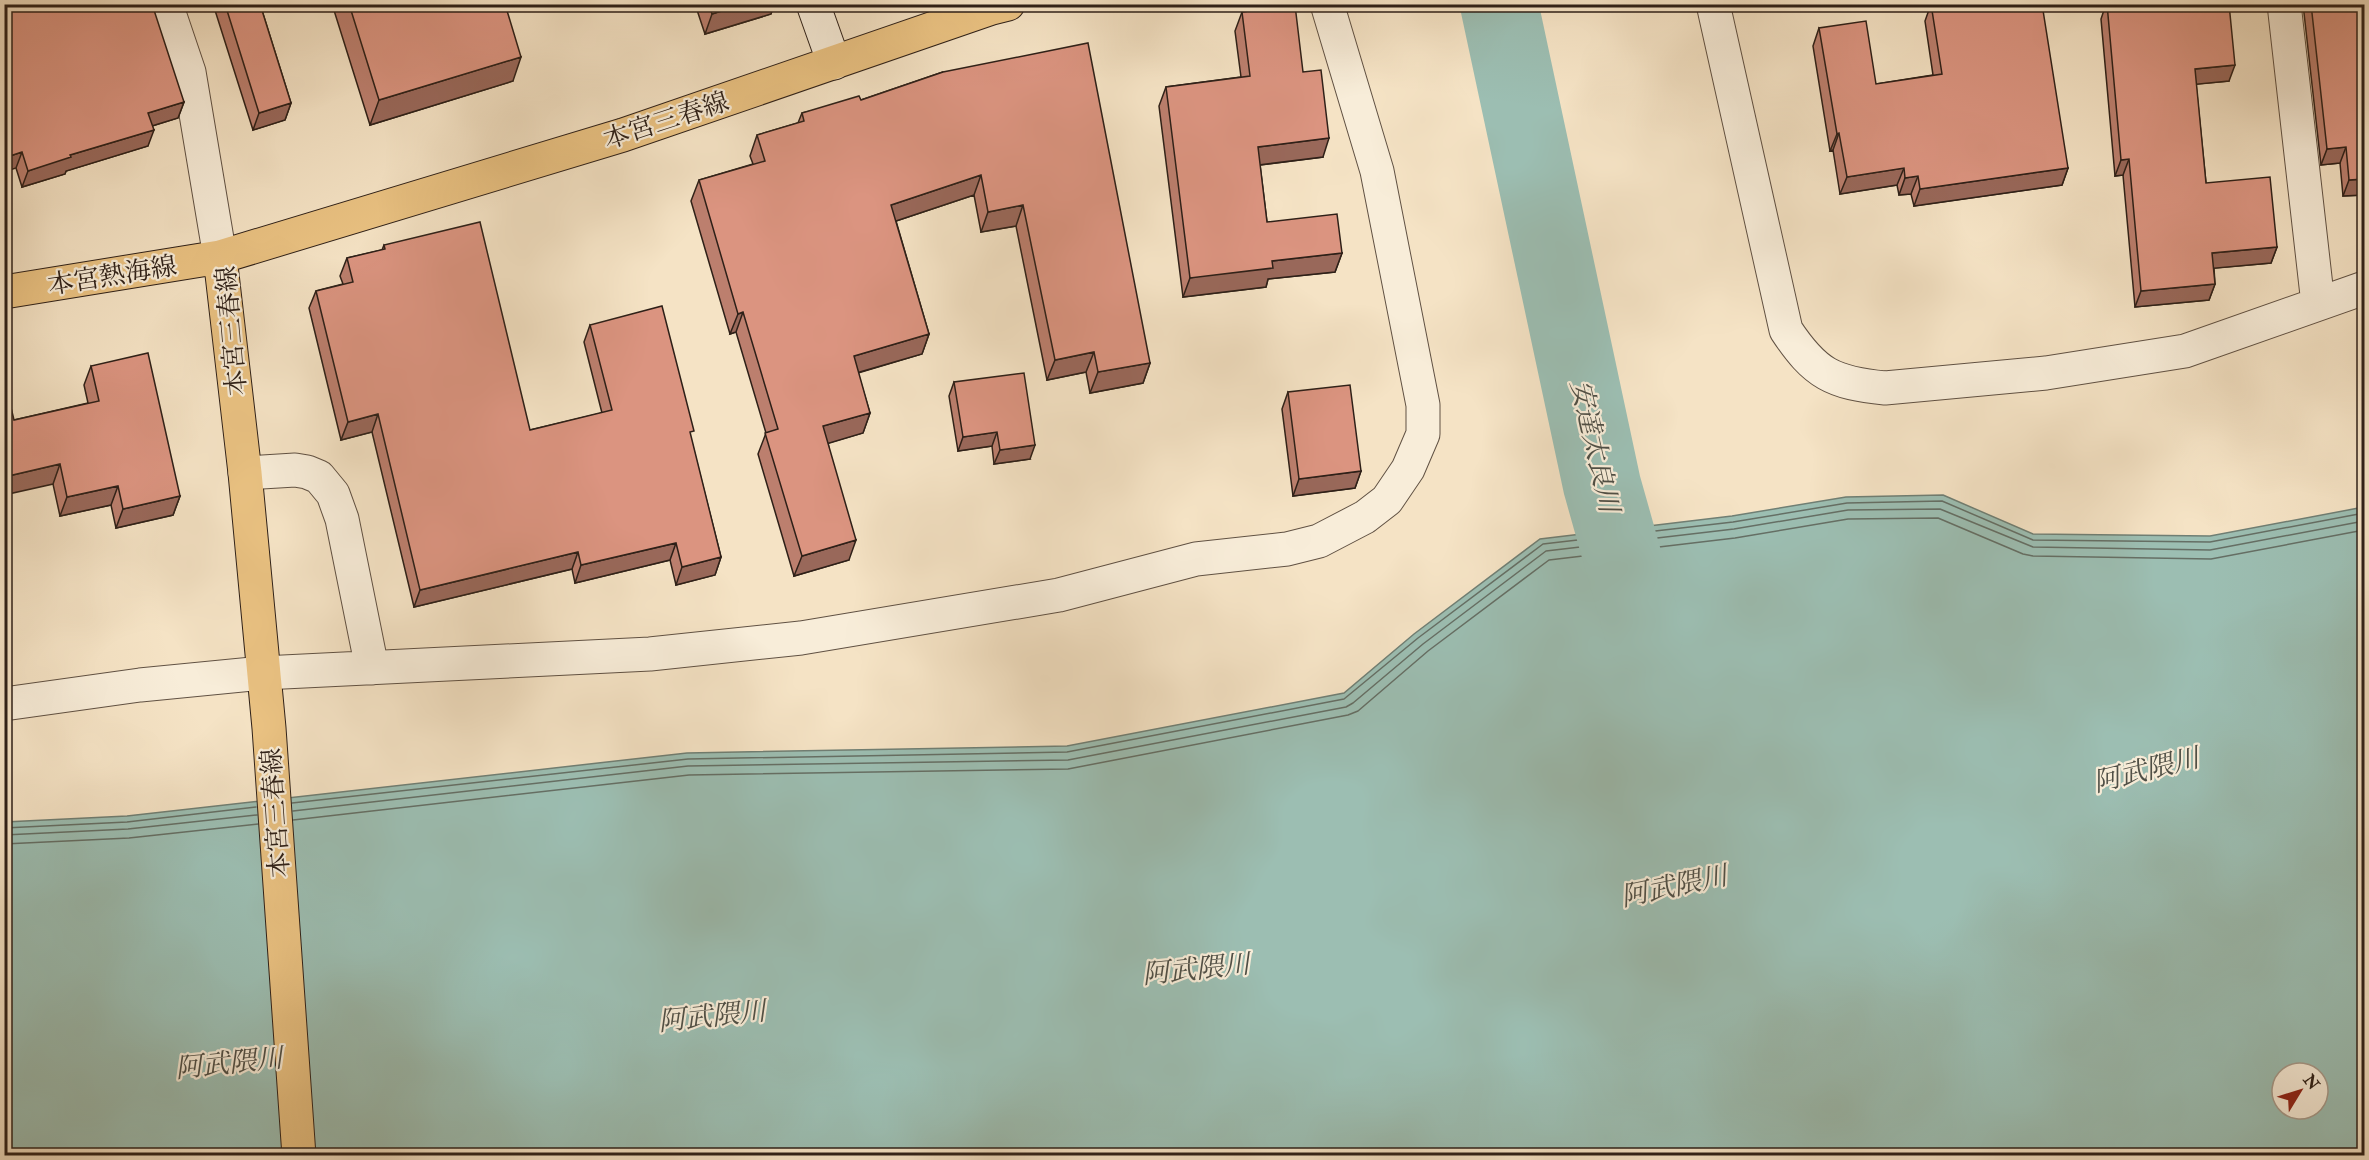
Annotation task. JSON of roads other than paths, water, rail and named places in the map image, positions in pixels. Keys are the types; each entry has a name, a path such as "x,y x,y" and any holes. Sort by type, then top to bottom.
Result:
{"main road":[{"name":"本宮三春線","path":"299,1155 269,728 245,473 219,257 623,135 1008,4"},
{"name":"本宮熱海線","path":"4,292 219,257"}],"street":[{"path":"166,4 189,72 219,257"},
{"path":"813,4 834,63"},
{"path":"4,704 140,685 263,673 650,654 801,638 1059,595 1196,559 1287,549 1319,541 1365,517 1387,500 1408,469 1422,434 1423,405 1377,171 1327,4"},
{"path":"1713,4 1786,330 1800,352 1817,369 1836,379 1885,388 2058,371 2185,351 2364,288"},
{"path":"2284,4 2318,304"},
{"path":"245,473 295,470 307,472 320,477 333,494 342,519 372,668"}],"water":[{"name":"阿武隈川","path":"1943,495 2033,534 2210,536 2364,507 2364,1155 5,1156 5,822 127,816 687,753 1067,746 1344,693 1414,634 1540,539 1732,516 1846,497"}],"waterway":[{"name":"安達太良川","path":"1499,4 1602,485 1644,634"}]}
